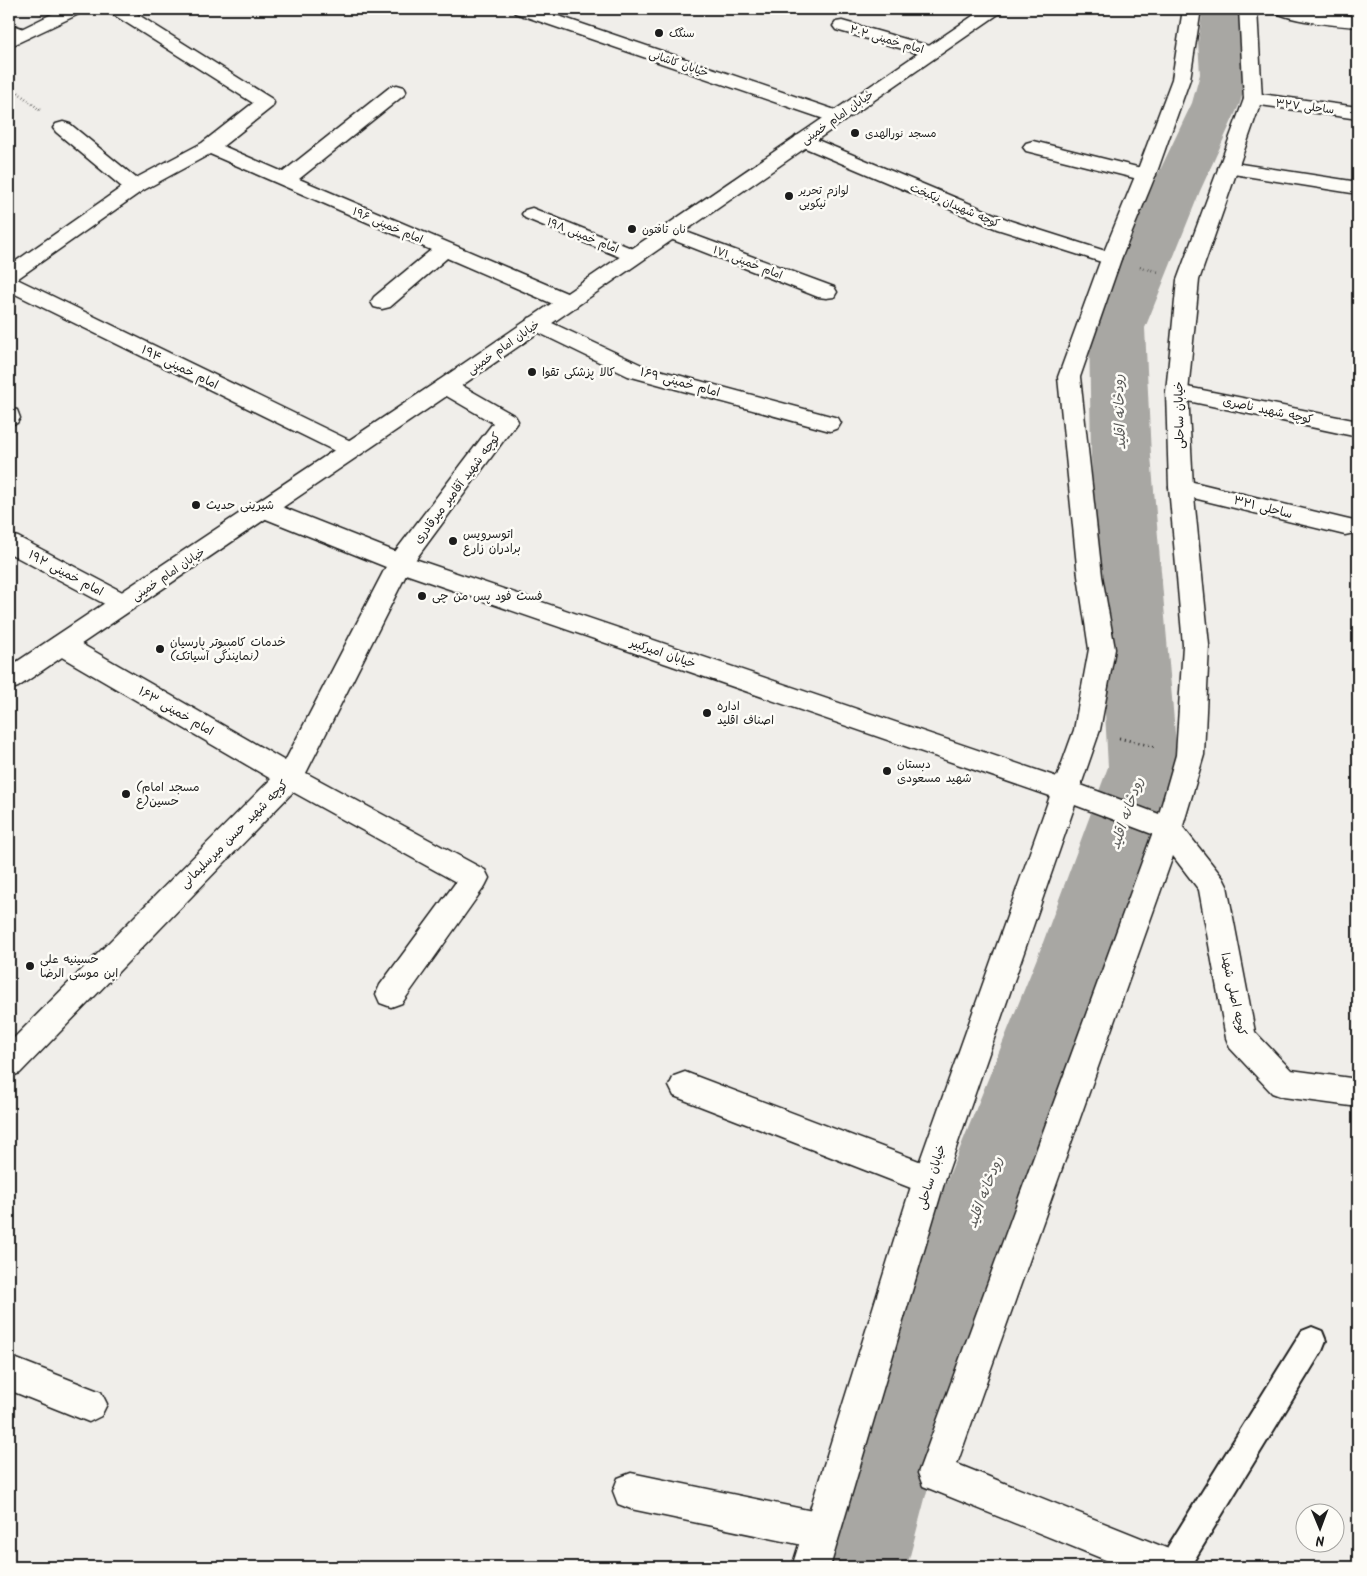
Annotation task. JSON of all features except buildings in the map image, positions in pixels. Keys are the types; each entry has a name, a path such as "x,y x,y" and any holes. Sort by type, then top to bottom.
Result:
{"street":[{"path":"14,35 73,9"},
{"path":"9,276 136,186 209,147 265,104 117,9"},
{"name":"خیابان کاشانی","path":"520,9 837,116"},
{"name":"خیابان امام خمینی","path":"14,673 62,645 446,386 994,9"},
{"name":"خیابان ساحلی","path":"811,1567 929,1180 1070,793 1086,730 1102,649 1090,576 1069,377 1111,259 1146,175 1181,79 1192,9"},
{"name":"خیابان ساحلی","path":"1168,1567 936,1473 1155,825 1190,755 1196,645 1181,487 1177,392 1188,280 1253,99 1248,9"},
{"path":"1280,9 1300,15 1358,22"},
{"name":"امام خمینی ۲۰۲","path":"842,26 931,52"},
{"path":"285,180 397,91"},
{"name":"ساحلی ۳۲۷","path":"1253,99 1358,113"},
{"path":"63,128 136,186"},
{"name":"کوچه شهیدان نیکبخت","path":"803,140 1004,225 1111,259"},
{"name":"امام خمینی ۱۹۶","path":"209,147 568,302"},
{"path":"1033,147 1146,175"},
{"path":"1228,168 1358,188"},
{"name":"امام خمینی ۱۹۸","path":"532,214 634,256"},
{"name":"امام خمینی ۱۷۱","path":"670,232 826,292"},
{"path":"382,302 446,249"},
{"name":"امام خمینی ۱۹۴","path":"9,283 350,450"},
{"name":"امام خمینی ۱۶۹","path":"537,324 636,371 830,422"},
{"name":"کوچه شهید آقامیر میرقادری","path":"400,563 507,421 446,386"},
{"name":"کوچه شهید ناصری","path":"1177,392 1358,429"},
{"name":"ساحلی ۳۲۱","path":"1181,487 1345,527"},
{"name":"خیابان امیرکبیر","path":"264,509 400,563 1070,793"},
{"name":"امام خمینی ۱۹۲","path":"9,542 123,604"},
{"name":"کوچه شهید حسن میرسلیمانی","path":"9,1063 290,777 400,563"},
{"name":"امام خمینی ۱۶۳","path":"62,645 290,777 475,878 391,994"},
{"path":"1070,793 1155,825"},
{"name":"کوچه اصلی شهدا","path":"1155,825 1213,886 1241,1038 1283,1083 1358,1093"},
{"path":"686,1086 929,1180"},
{"path":"9,1373 89,1404"},
{"path":"631,1491 822,1531"}],"lane":[{"path":"1173,1567 1312,1341"}],"path":[{"path":"9,85 63,128"},
{"path":"1137,266 1164,274"},
{"path":"1086,730 1190,755"}],"waterway":[{"name":"رودخانه اقلید","path":"860,1567 916,1366 1079,948 1143,767 1121,456 1117,328 1175,191 1216,103 1224,74 1221,42 1225,9"}],"place":[{"name":"سنگک","path":"659,33"},
{"name":"مسجد نورالهدی","path":"855,133"},
{"name":"لوازم تحریر نیکویی","path":"789,196"},
{"name":"نان تافتون","path":"632,229"},
{"name":"کالا پزشکی تقوا","path":"532,372"},
{"name":"شیرینی حدیث","path":"196,505"},
{"name":"اتوسرویس برادران زارع","path":"453,541"},
{"name":"فست فود پس من چی","path":"422,596"},
{"name":"خدمات کامپیوتر پارسیان (نمایندگی آسیاتک)","path":"160,649"},
{"name":"اداره اصناف اقلید","path":"707,713"},
{"name":"دبستان شهید مسعودی","path":"887,771"},
{"name":"(مسجد امام حسین(ع","path":"126,794"},
{"name":"حسینیه علی ابن موسی الرضا","path":"30,966"}]}
